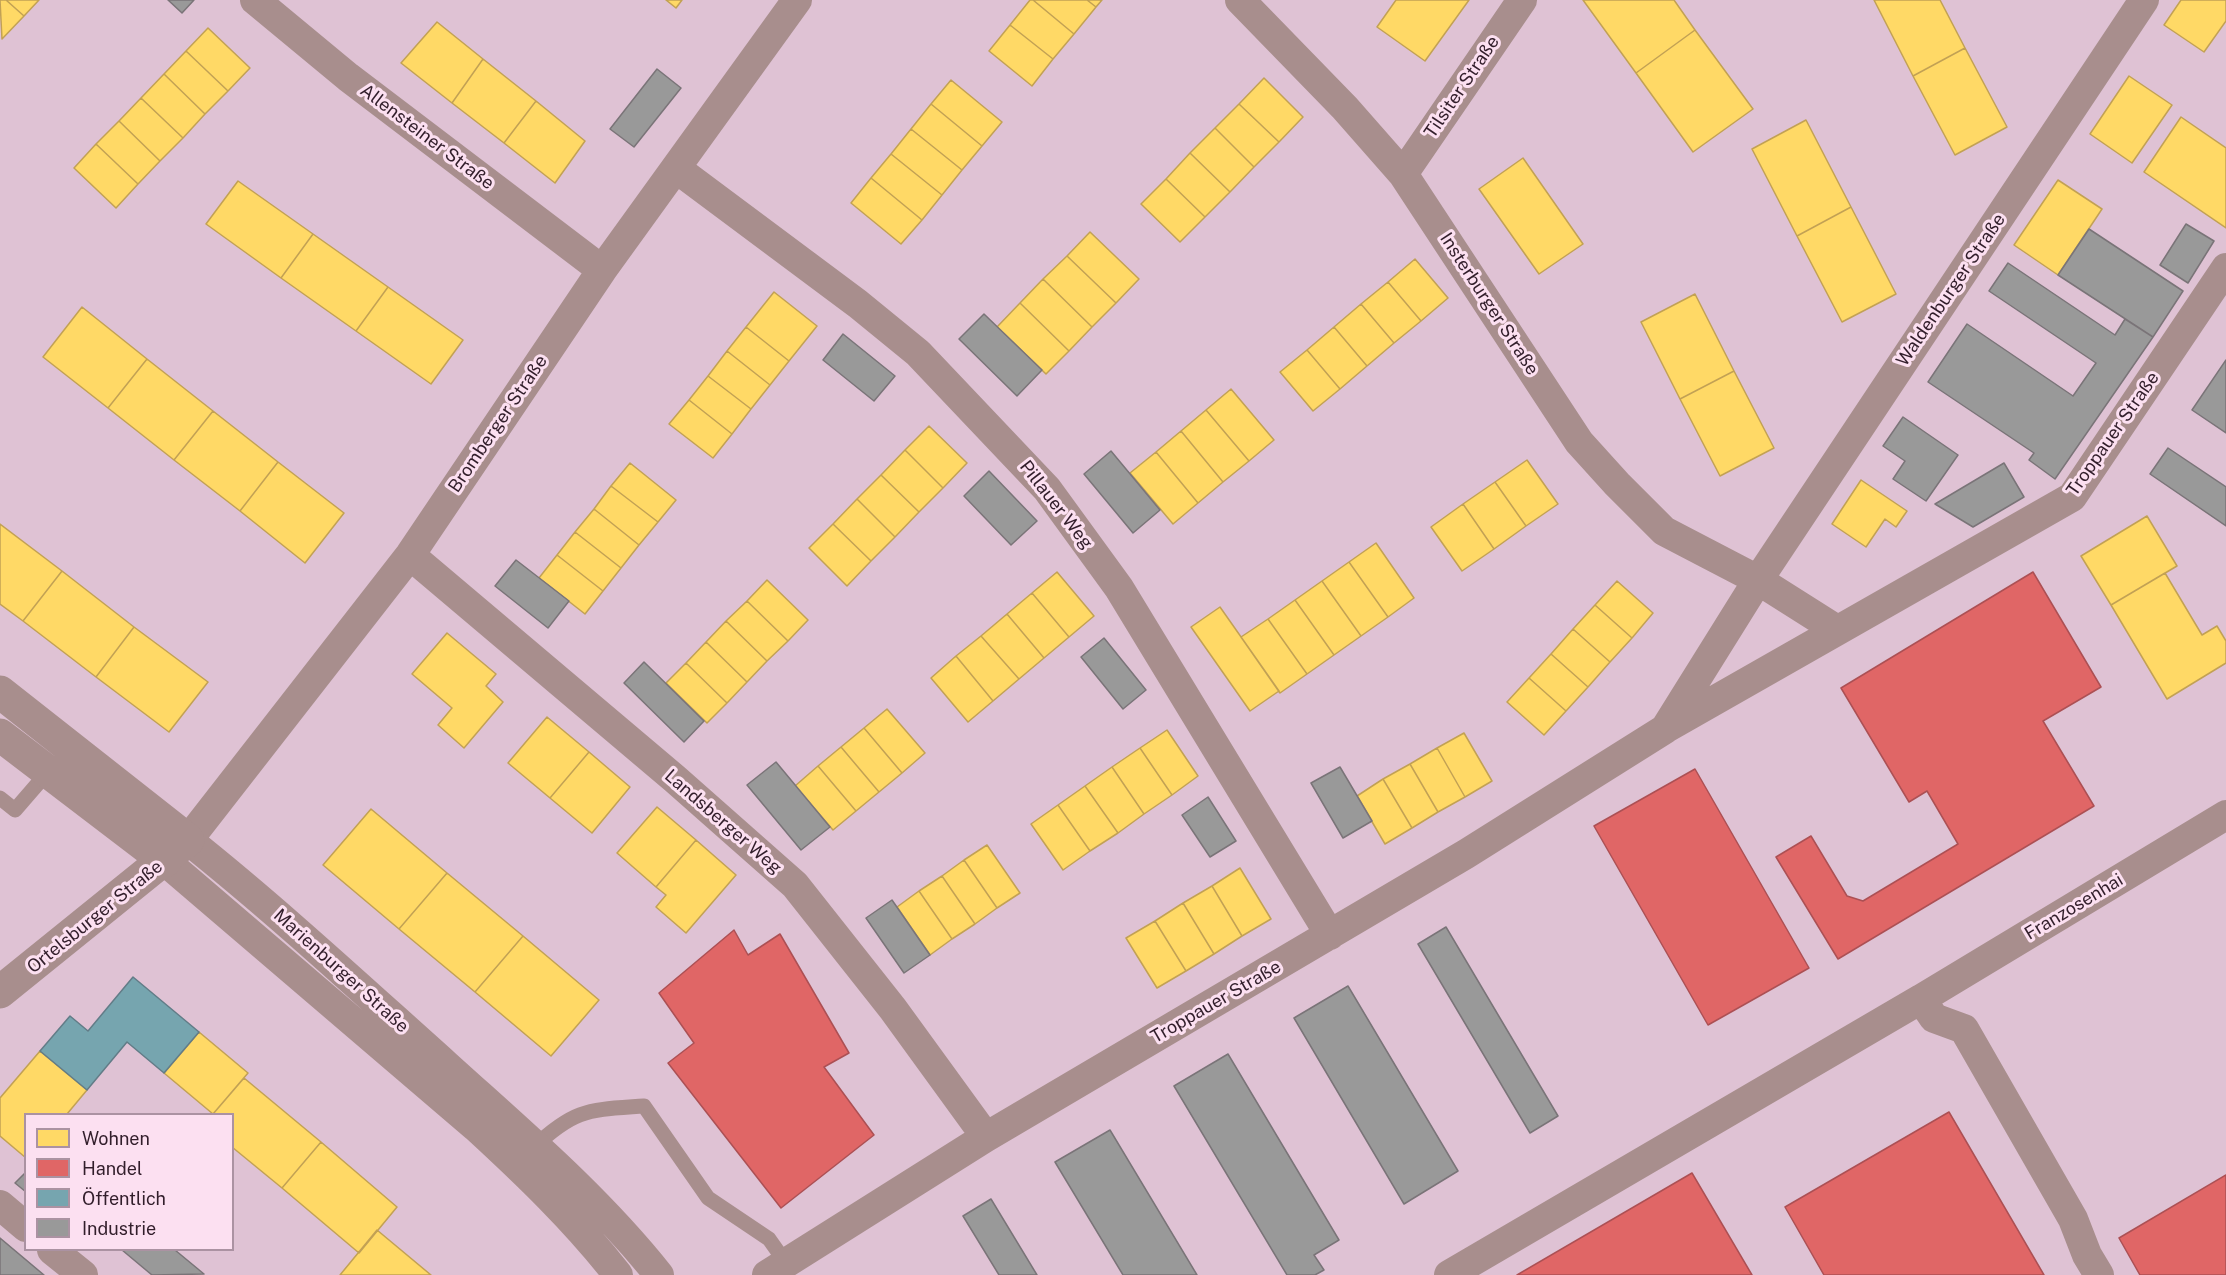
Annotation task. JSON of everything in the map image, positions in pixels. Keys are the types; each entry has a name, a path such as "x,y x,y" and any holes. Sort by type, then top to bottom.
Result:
{"street":[{"name":"Allensteiner Straße","path":"255,0 348,77 602,270"},
{"name":"Bromberger Straße","path":"176,850 410,555 602,270 797,0"},
{"name":"Insterburger Straße","path":"1240,0 1345,108 1403,174 1579,442 1664,531 1758,580"},
{"name":"Tilsiter Straße","path":"1403,174 1522,0"},
{"name":"Waldenburger Straße","path":"1758,580 2144,0"},
{"name":"Pillauer Weg","path":"677,169 858,304 918,353 1047,489 1119,588 1330,935"},
{"name":"Troppauer Straße","path":"777,1269 986,1137 1466,854 1665,729 2072,497 2226,268"},
{"name":"Landsberger Weg","path":"410,555 675,779 795,885 893,1009 986,1137"},
{"path":"1758,580 1837,630"},
{"name":"Troppauer Straße","path":"1665,729 1758,580"},
{"name":"Marienburger Straße","path":"0,692 176,850 527,1154 625,1232 659,1275"},
{"name":"Marienburger Straße","path":"0,735 47,773 176,850"},
{"name":"Franzosenhai","path":"1449,1275 1921,999 2226,815"},
{"name":"Ortelsburger Straße","path":"0,992 176,850"},
{"path":"1921,999 1934,1018 1964,1029 2073,1219 2087,1255 2099,1275"},
{"name":"Marienburger Straße","path":"527,1154 618,1275"},
{"path":"0,1205 24,1225"},
{"path":"53,1251 82,1275"}],"lane":[{"path":"0,798 15,810 47,773"},
{"path":"527,1154 564,1121 589,1110 644,1106 708,1198 769,1239 777,1269"}],"building: Wohnen":[{"path":"0,0 6,0 24,16 2,39"},
{"path":"6,0 39,0 24,16"},
{"path":"666,0 682,0 676,8"},
{"path":"1030,0 1033,0 1074,34 1053,59 1010,25"},
{"path":"1033,0 1087,0 1096,7 1074,34"},
{"path":"1087,0 1102,0 1096,7"},
{"path":"1396,0 1469,0 1425,61 1377,27"},
{"path":"1583,0 1674,0 1695,30 1636,73"},
{"path":"1874,0 1940,0 1965,48 1913,76"},
{"path":"2181,0 2226,0 2226,21 2204,52 2164,25"},
{"path":"437,22 483,59 452,103 401,63"},
{"path":"1010,25 1053,59 1032,86 989,51"},
{"path":"208,28 250,68 228,91 186,51"},
{"path":"1695,30 1753,109 1693,152 1636,73"},
{"path":"1965,48 2007,127 1955,155 1913,76"},
{"path":"186,51 228,91 205,114 164,74"},
{"path":"483,59 536,101 504,143 452,103"},
{"path":"164,74 205,114 183,138 141,98"},
{"path":"2129,76 2172,105 2132,163 2090,134"},
{"path":"1264,78 1303,117 1279,142 1239,104"},
{"path":"951,80 1002,122 982,146 931,104"},
{"path":"141,98 183,138 160,161 119,121"},
{"path":"536,101 585,141 555,183 504,143"},
{"path":"931,104 982,146 962,170 911,129"},
{"path":"1239,104 1279,142 1254,167 1215,128"},
{"path":"2181,117 2226,148 2226,228 2144,172"},
{"path":"1806,120 1851,207 1797,236 1752,149"},
{"path":"119,121 160,161 138,184 96,144"},
{"path":"1215,128 1254,167 1230,192 1190,153"},
{"path":"911,129 962,170 942,195 891,154"},
{"path":"96,144 138,184 116,208 74,168"},
{"path":"1190,153 1230,192 1205,217 1166,179"},
{"path":"891,154 942,195 922,220 871,178"},
{"path":"1523,158 1583,244 1539,274 1479,189"},
{"path":"871,178 922,220 901,244 851,203"},
{"path":"1166,179 1205,217 1180,242 1141,204"},
{"path":"2058,180 2102,209 2058,275 2014,245"},
{"path":"238,181 313,234 281,278 206,224"},
{"path":"1851,207 1896,294 1842,322 1797,236"},
{"path":"1090,232 1139,279 1116,303 1067,256"},
{"path":"313,234 388,287 356,331 281,278"},
{"path":"1067,256 1116,303 1092,327 1043,279"},
{"path":"1415,259 1448,298 1421,321 1388,282"},
{"path":"1043,279 1092,327 1069,351 1020,303"},
{"path":"1388,282 1421,321 1394,343 1361,304"},
{"path":"388,287 463,340 431,384 356,331"},
{"path":"774,292 817,326 789,361 746,327"},
{"path":"1695,294 1734,371 1680,399 1641,322"},
{"path":"1020,303 1069,351 1046,374 997,327"},
{"path":"1361,304 1394,343 1367,366 1334,327"},
{"path":"82,307 147,359 108,408 43,357"},
{"path":"746,327 789,361 770,385 727,351"},
{"path":"1334,327 1367,366 1340,389 1307,350"},
{"path":"1307,350 1340,389 1313,411 1280,372"},
{"path":"727,351 770,385 751,409 708,376"},
{"path":"147,359 213,411 174,460 108,408"},
{"path":"1734,371 1774,448 1720,476 1680,399"},
{"path":"708,376 751,409 732,434 689,400"},
{"path":"1231,389 1274,440 1249,461 1206,410"},
{"path":"689,400 732,434 713,458 669,424"},
{"path":"1206,410 1249,461 1223,482 1181,431"},
{"path":"213,411 278,462 240,511 174,460"},
{"path":"929,426 967,463 943,488 905,450"},
{"path":"1181,431 1223,482 1198,503 1156,452"},
{"path":"905,450 943,488 919,512 881,475"},
{"path":"1156,452 1198,503 1173,524 1130,473"},
{"path":"1527,460 1558,504 1526,526 1495,482"},
{"path":"278,462 344,513 305,563 240,511"},
{"path":"630,463 676,500 658,522 611,486"},
{"path":"881,475 919,512 895,537 857,499"},
{"path":"1861,480 1907,511 1896,527 1885,519 1866,547 1832,524"},
{"path":"1495,482 1526,526 1494,549 1463,504"},
{"path":"611,486 658,522 639,545 594,509"},
{"path":"857,499 895,537 871,561 833,524"},
{"path":"1463,504 1494,549 1462,571 1431,527"},
{"path":"594,509 639,545 621,568 575,532"},
{"path":"2147,516 2177,566 2111,605 2081,556"},
{"path":"0,524 62,571 23,621 0,604"},
{"path":"833,524 871,561 847,586 809,548"},
{"path":"575,532 621,568 603,591 557,555"},
{"path":"1376,543 1414,598 1388,617 1349,562"},
{"path":"557,555 603,591 585,614 539,578"},
{"path":"1349,562 1388,617 1361,636 1322,581"},
{"path":"62,571 134,627 96,677 23,621"},
{"path":"1057,572 1094,616 1069,637 1032,593"},
{"path":"2165,573 2202,635 2217,626 2226,641 2226,663 2167,699 2111,605"},
{"path":"767,580 808,620 788,641 747,601"},
{"path":"1322,581 1361,636 1334,655 1295,600"},
{"path":"1617,581 1653,613 1632,638 1595,605"},
{"path":"1032,593 1069,637 1044,658 1007,614"},
{"path":"1295,600 1334,655 1307,674 1268,619"},
{"path":"747,601 788,641 767,661 726,621"},
{"path":"1595,605 1632,638 1610,662 1573,629"},
{"path":"1220,607 1279,691 1250,711 1191,627"},
{"path":"1007,614 1044,658 1019,679 981,636"},
{"path":"1268,619 1307,674 1280,693 1241,637"},
{"path":"726,621 767,661 747,682 706,642"},
{"path":"134,627 208,682 169,732 96,677"},
{"path":"1573,629 1610,662 1588,687 1551,654"},
{"path":"447,633 496,674 486,686 503,702 464,748 438,725 452,708 412,674"},
{"path":"981,636 1019,679 993,701 956,656"},
{"path":"706,642 747,682 727,703 686,663"},
{"path":"1551,654 1588,687 1566,711 1529,678"},
{"path":"956,656 993,701 968,722 931,678"},
{"path":"686,663 727,703 707,723 666,683"},
{"path":"1529,678 1566,711 1544,735 1507,702"},
{"path":"887,709 925,753 902,773 864,728"},
{"path":"547,717 589,752 550,798 508,763"},
{"path":"864,728 902,773 879,792 841,747"},
{"path":"1167,730 1198,776 1172,795 1140,748"},
{"path":"1464,733 1492,781 1465,797 1437,748"},
{"path":"841,747 879,792 856,811 818,766"},
{"path":"1140,748 1172,795 1144,814 1112,767"},
{"path":"1437,748 1465,797 1438,812 1410,764"},
{"path":"589,752 630,787 592,833 550,798"},
{"path":"1410,764 1438,812 1412,828 1383,779"},
{"path":"818,766 856,811 833,830 795,786"},
{"path":"1112,767 1144,814 1118,833 1085,786"},
{"path":"1383,779 1412,828 1385,844 1357,796"},
{"path":"1085,786 1118,833 1090,851 1058,805"},
{"path":"1058,805 1090,851 1063,870 1031,824"},
{"path":"657,807 696,840 656,887 617,853"},
{"path":"371,809 447,873 399,929 323,865"},
{"path":"696,840 736,875 686,933 656,907 666,895 656,887"},
{"path":"987,845 1020,893 997,908 964,860"},
{"path":"964,860 997,908 975,924 942,876"},
{"path":"1240,868 1271,919 1242,936 1212,886"},
{"path":"447,873 523,936 475,992 399,929"},
{"path":"942,876 975,924 952,939 919,891"},
{"path":"1212,886 1242,936 1214,954 1183,903"},
{"path":"919,891 952,939 930,955 897,907"},
{"path":"1183,903 1214,954 1186,971 1155,921"},
{"path":"1155,921 1186,971 1157,988 1126,938"},
{"path":"523,936 599,1000 551,1056 475,992"},
{"path":"199,1032 248,1073 212,1113 164,1073"},
{"path":"40,1051 87,1090 68,1113 24,1113 24,1156 0,1136 0,1098"},
{"path":"244,1078 321,1142 282,1188 234,1149 234,1113 214,1113"},
{"path":"321,1142 397,1207 359,1253 282,1188"},
{"path":"377,1230 431,1275 340,1275"}],"building: Handel":[{"path":"2033,572 2101,687 2043,721 2094,806 1838,959 1776,857 1811,836 1847,896 1863,901 1958,844 1927,791 1909,802 1841,688"},
{"path":"1695,769 1809,968 1708,1025 1594,826"},
{"path":"734,930 748,955 780,934 849,1053 824,1067 874,1135 781,1208 668,1063 694,1043 659,993"},
{"path":"1949,1112 2044,1275 1824,1275 1785,1207"},
{"path":"1692,1173 1752,1275 1517,1275"},
{"path":"2226,1175 2226,1275 2140,1275 2119,1238"}],"building: Öffentlich":[{"path":"133,977 199,1032 164,1073 127,1042 87,1090 40,1051 70,1016 88,1031"}],"building: Industrie":[{"path":"168,0 194,0 182,13"},
{"path":"657,69 681,88 634,147 610,129"},
{"path":"2186,224 2214,241 2188,283 2160,265"},
{"path":"2089,229 2183,291 2153,337 2058,275"},
{"path":"2008,263 2115,335 2125,319 2153,337 2055,479 2029,460 2034,453 1928,382 1967,324 2073,396 2096,363 1989,291"},
{"path":"984,314 1042,370 1017,396 959,339"},
{"path":"843,334 895,376 874,401 823,360"},
{"path":"2226,360 2226,433 2192,410"},
{"path":"1903,417 1958,455 1926,501 1893,479 1905,461 1883,446"},
{"path":"2168,448 2226,487 2226,526 2150,474"},
{"path":"1111,451 1160,510 1133,533 1084,474"},
{"path":"2004,463 2024,497 1973,527 1935,504"},
{"path":"989,471 1037,521 1011,545 964,496"},
{"path":"516,560 569,601 548,628 495,586"},
{"path":"1104,638 1146,690 1123,709 1081,657"},
{"path":"644,662 704,721 684,742 624,683"},
{"path":"776,762 830,827 801,850 747,785"},
{"path":"1340,767 1372,821 1343,838 1311,783"},
{"path":"1208,797 1236,841 1210,857 1182,815"},
{"path":"892,900 930,955 904,973 866,918"},
{"path":"1446,927 1558,1116 1530,1133 1418,944"},
{"path":"1348,986 1458,1171 1404,1204 1294,1018"},
{"path":"1228,1054 1339,1240 1314,1255 1324,1270 1315,1275 1287,1275 1174,1086"},
{"path":"1110,1130 1197,1275 1123,1275 1055,1162"},
{"path":"24,1174 24,1190 15,1183"},
{"path":"991,1199 1037,1275 999,1275 963,1216"},
{"path":"0,1238 44,1275 0,1275"},
{"path":"123,1251 176,1251 204,1274 152,1275"}]}
